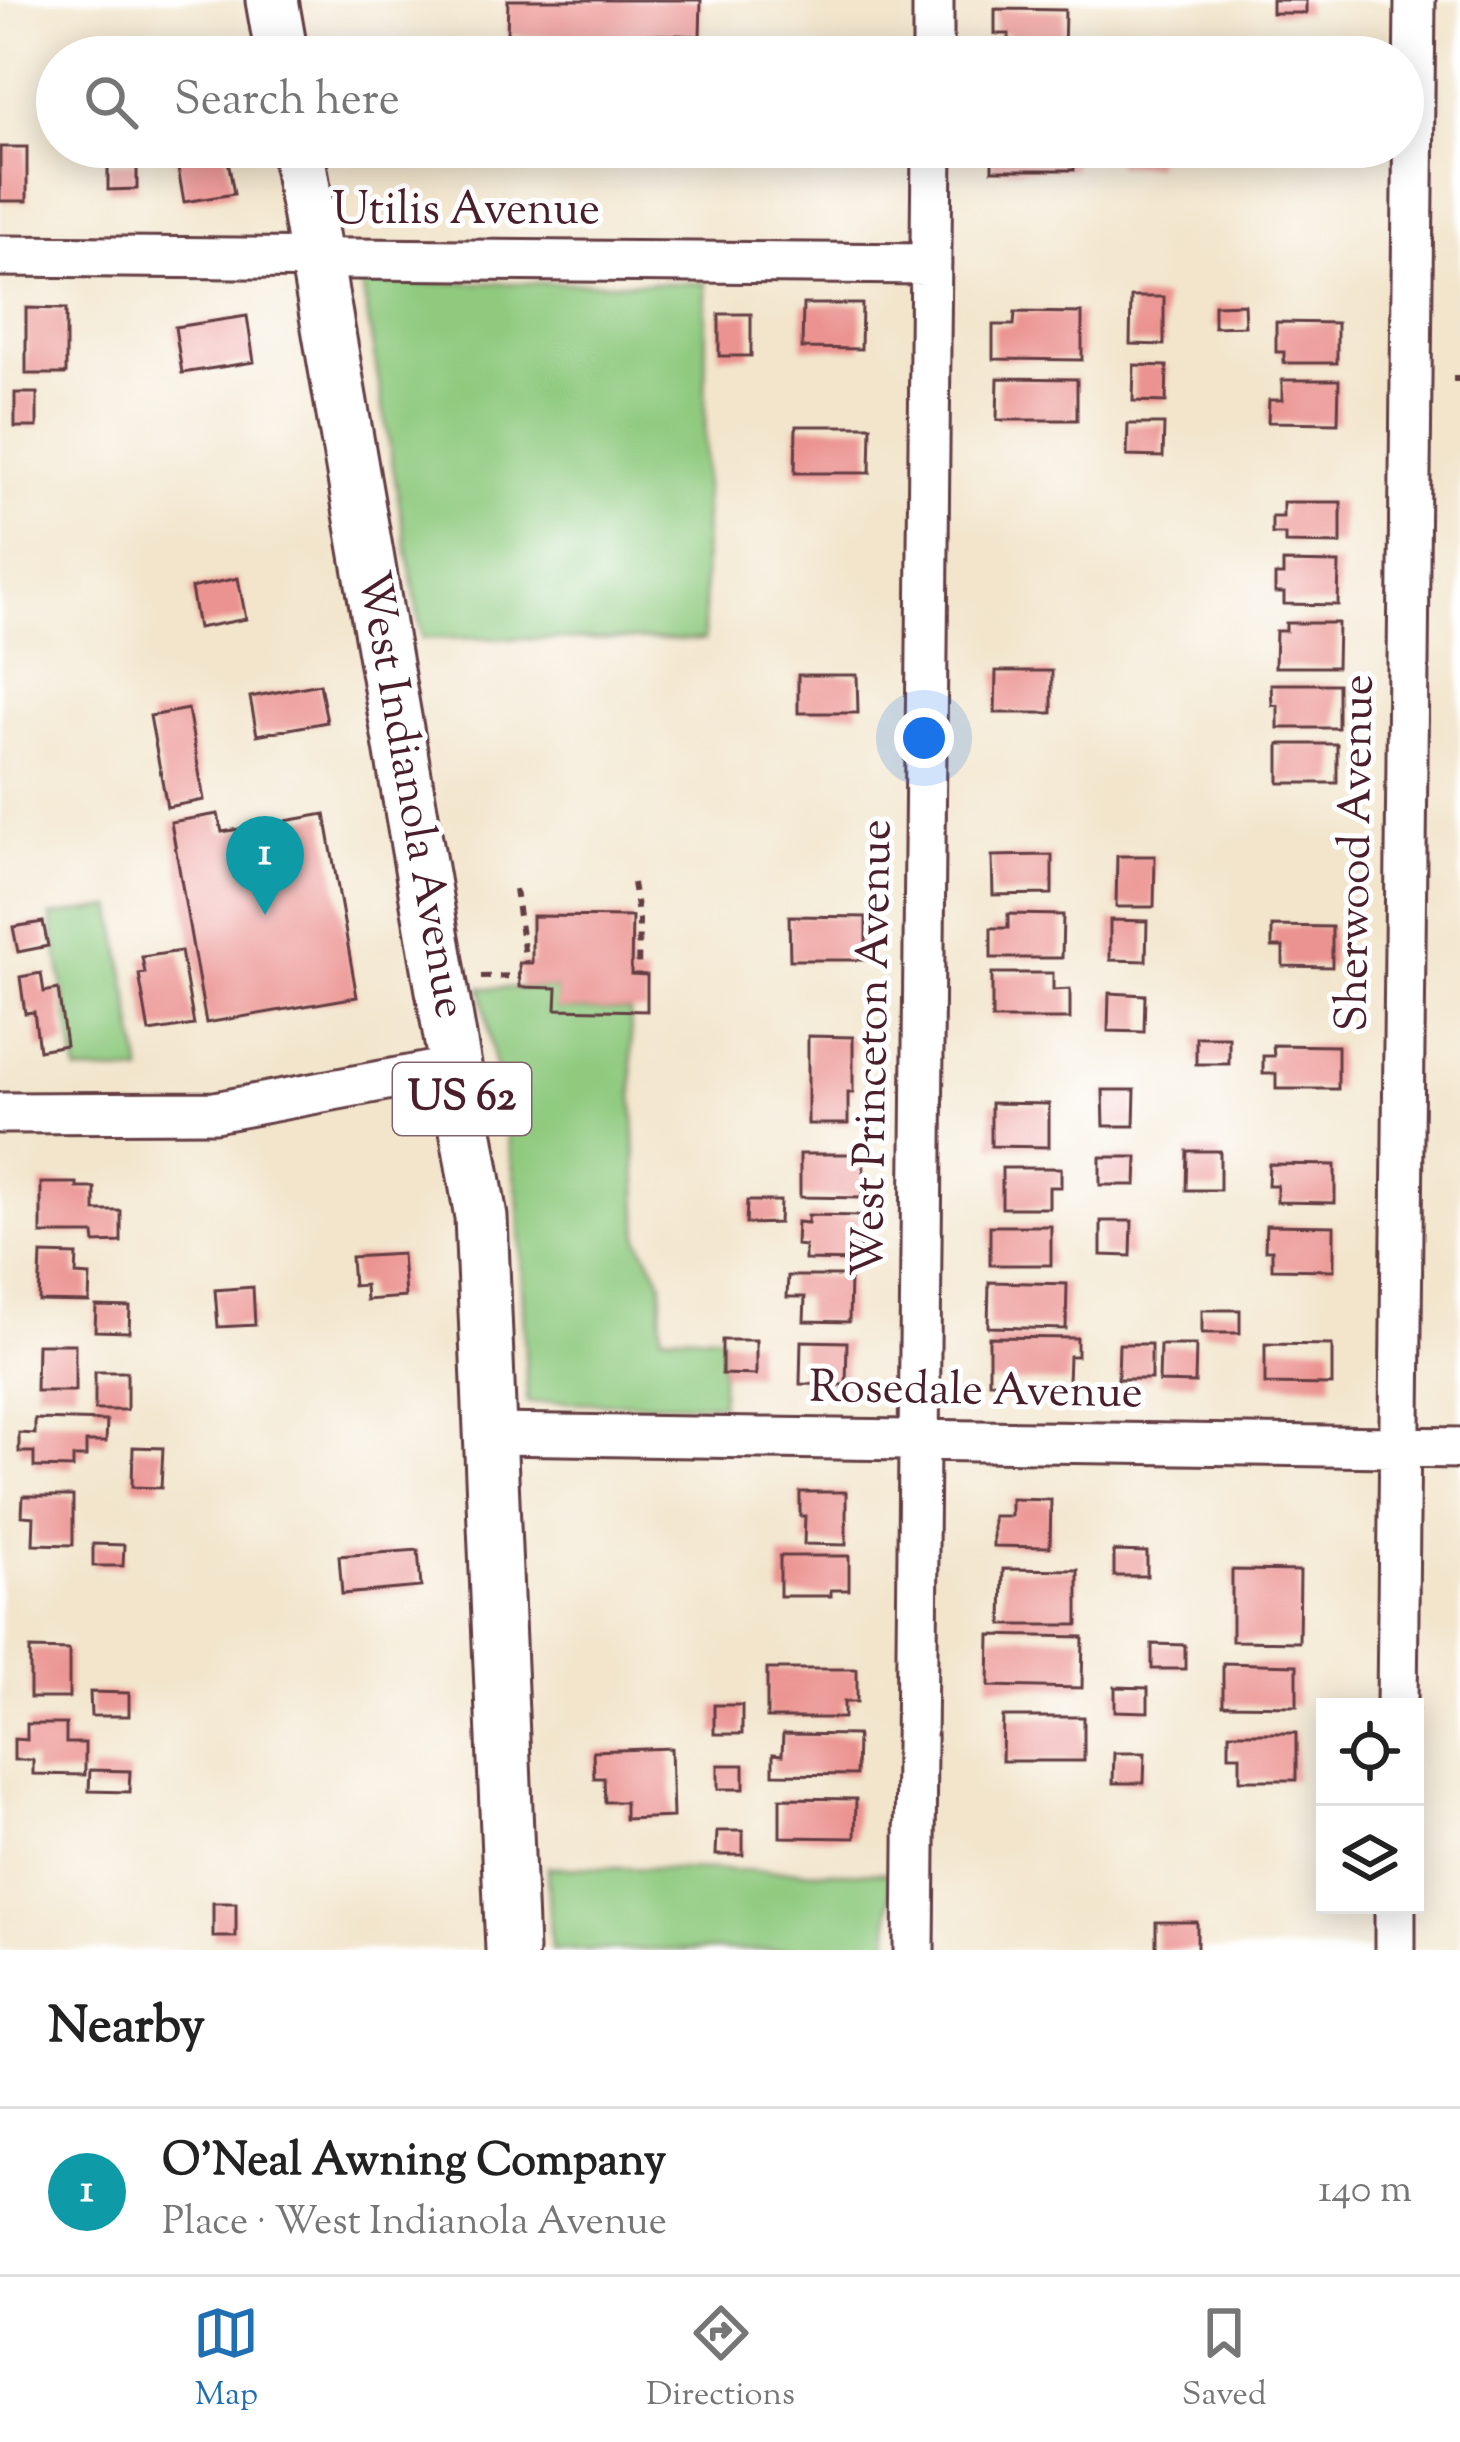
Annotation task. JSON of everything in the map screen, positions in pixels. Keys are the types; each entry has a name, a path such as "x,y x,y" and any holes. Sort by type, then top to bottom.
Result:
{"main road":[{"path":"272,0 278,36"},
{"name":"West Indianola Avenue","path":"301,168 481,1217 512,1950"}],"street":[{"path":"933,0 933,36"},
{"name":"Sherwood Avenue","path":"1415,0 1415,36"},
{"name":"West Princeton Avenue","path":"914,1950 932,168"},
{"name":"Sherwood Avenue","path":"1397,1698 1413,168"},
{"name":"Utilis Avenue","path":"0,256 931,264"},
{"path":"0,1113 215,1112 456,1067"},
{"name":"Rosedale Avenue","path":"490,1433 1460,1448"},
{"path":"1395,1914 1395,1950"}],"path":[{"path":"634,883 640,920 638,974"},
{"path":"515,889 526,963"},
{"path":"479,977 520,976"}],"green space":[{"path":"362,283 706,283 704,640 422,638"},
{"path":"113,907 142,1073 77,1072 51,916"},
{"path":"481,988 557,988 557,1009 630,1011 639,1239 662,1282 661,1335 718,1335 722,1340 721,1404 527,1402 519,1204"},
{"path":"547,1867 890,1873 889,1950 551,1950"}],"building":[{"path":"508,0 701,0 700,36 507,36"},
{"path":"1272,0 1306,0 1306,13 1272,13"},
{"path":"995,9 1065,10 1064,36 995,34"},
{"path":"0,147 27,147 27,201 0,201"},
{"path":"108,168 137,168 137,189 108,190"},
{"path":"178,168 229,168 234,194 184,202"},
{"path":"992,168 1074,168 1074,170"},
{"path":"1131,297 1164,297 1164,345 1130,344"},
{"path":"803,304 862,304 861,349 802,348"},
{"path":"1244,304 1245,326 1214,327 1214,305"},
{"path":"26,308 66,309 66,374 26,374"},
{"path":"1015,312 1082,313 1082,360 993,359 993,325 1014,325"},
{"path":"719,314 751,314 751,356 719,356"},
{"path":"247,316 254,362 182,373 175,327"},
{"path":"1276,322 1337,323 1337,363 1284,363 1284,352 1276,352"},
{"path":"1134,365 1167,366 1166,402 1133,401"},
{"path":"998,378 1077,379 1077,420 997,420"},
{"path":"1282,380 1339,380 1338,423 1268,422 1269,400 1282,400"},
{"path":"15,393 37,393 37,427 15,427"},
{"path":"1128,424 1164,424 1163,457 1127,456"},
{"path":"796,426 871,426 870,473 795,473"},
{"path":"1283,502 1341,502 1341,544 1285,543 1285,534 1272,534 1272,517 1283,517"},
{"path":"1283,562 1339,563 1338,605 1284,604 1284,593 1275,593 1275,575 1283,575"},
{"path":"238,578 246,619 198,628 191,588"},
{"path":"1286,623 1338,623 1337,667 1275,667 1276,631 1286,631"},
{"path":"996,671 1052,671 1052,713 995,713"},
{"path":"798,675 857,675 858,713 798,713"},
{"path":"320,684 327,722 257,735 250,697"},
{"path":"1271,684 1338,684 1338,728 1278,728"},
{"path":"188,709 204,800 167,807 150,716"},
{"path":"1279,744 1337,744 1337,783 1279,783"},
{"path":"218,814 222,832 325,814 357,997 206,1023 171,822"},
{"path":"1052,855 1052,894 993,895 992,856"},
{"path":"1117,856 1155,856 1154,907 1116,907"},
{"path":"1008,914 1063,915 1062,958 991,958 991,928 1008,928"},
{"path":"532,916 632,917 631,974 647,975 647,1011 556,1009 557,988 520,987 519,963 532,963"},
{"path":"789,916 866,917 866,960 790,960"},
{"path":"1110,920 1147,921 1146,961 1110,960"},
{"path":"43,922 48,946 18,952 13,927"},
{"path":"1272,926 1332,927 1332,967 1283,966 1283,947 1272,947"},
{"path":"181,951 194,1025 149,1032 139,974 145,973 142,957"},
{"path":"41,973 44,992 58,989 66,1045 39,1050 34,1012 25,1013 20,977"},
{"path":"992,973 1053,973 1053,990 1070,989 1070,1019 992,1019"},
{"path":"1109,993 1145,995 1144,1032 1108,1031"},
{"path":"808,1036 853,1037 848,1124 808,1124"},
{"path":"1196,1037 1229,1037 1229,1064 1196,1064"},
{"path":"1273,1045 1338,1046 1338,1089 1276,1089 1276,1074 1263,1074 1263,1056 1274,1056"},
{"path":"1103,1090 1135,1090 1134,1126 1104,1126"},
{"path":"991,1103 1049,1104 1049,1147 991,1146"},
{"path":"1187,1151 1220,1151 1220,1190 1186,1190"},
{"path":"800,1154 864,1154 863,1198 800,1197"},
{"path":"1100,1157 1137,1157 1136,1185 1100,1185"},
{"path":"1269,1164 1335,1165 1335,1203 1277,1202 1277,1185 1268,1185"},
{"path":"1002,1168 1061,1168 1061,1187 1049,1187 1049,1208 1002,1208"},
{"path":"41,1183 95,1188 95,1211 121,1211 121,1242 95,1243 94,1234 41,1234"},
{"path":"747,1201 780,1201 779,1223 746,1224"},
{"path":"808,1215 861,1216 860,1261 805,1260 805,1246 796,1245 797,1222 808,1223"},
{"path":"1101,1221 1132,1221 1131,1256 1101,1255"},
{"path":"1266,1225 1334,1226 1334,1270 1272,1269 1272,1250 1265,1250"},
{"path":"990,1226 1051,1226 1051,1265 990,1265"},
{"path":"41,1254 77,1255 76,1275 90,1276 89,1302 39,1301"},
{"path":"402,1254 405,1297 366,1300 365,1285 353,1286 351,1257"},
{"path":"788,1276 850,1276 849,1322 804,1321 805,1297 787,1297"},
{"path":"989,1282 1067,1284 1066,1329 988,1327"},
{"path":"253,1287 255,1325 218,1327 215,1290"},
{"path":"96,1306 130,1307 129,1332 95,1331"},
{"path":"1202,1310 1240,1310 1240,1333 1202,1333"},
{"path":"989,1337 1077,1338 1077,1356 1069,1356 1068,1383 989,1382"},
{"path":"722,1340 756,1340 756,1375 722,1374"},
{"path":"801,1341 847,1342 846,1385 800,1384"},
{"path":"37,1344 75,1344 75,1391 36,1391"},
{"path":"1119,1344 1151,1344 1151,1379 1118,1379"},
{"path":"1265,1344 1332,1345 1332,1385 1265,1384"},
{"path":"1160,1345 1196,1345 1195,1383 1159,1382"},
{"path":"95,1372 127,1372 127,1410 95,1410"},
{"path":"35,1419 107,1421 106,1442 86,1442 86,1457 73,1457 73,1468 34,1467 34,1452 19,1452 19,1433 35,1434"},
{"path":"133,1447 163,1448 161,1488 132,1487"},
{"path":"800,1492 846,1492 846,1545 804,1544"},
{"path":"23,1496 73,1496 73,1545 33,1544 34,1517 22,1516"},
{"path":"1011,1499 1051,1500 1050,1547 993,1546 993,1516 1011,1516"},
{"path":"93,1544 124,1545 123,1566 93,1566"},
{"path":"418,1550 421,1587 342,1594 339,1556"},
{"path":"1114,1551 1147,1552 1147,1576 1114,1576"},
{"path":"780,1556 849,1556 849,1590 831,1590 831,1596 780,1596"},
{"path":"1003,1569 1078,1570 1078,1625 1002,1625"},
{"path":"1232,1570 1300,1571 1299,1642 1232,1641"},
{"path":"990,1635 1083,1637 1082,1688 989,1686"},
{"path":"1152,1644 1185,1645 1185,1669 1152,1669"},
{"path":"30,1649 69,1650 69,1698 30,1698"},
{"path":"1223,1663 1297,1665 1297,1706 1223,1705"},
{"path":"767,1669 857,1669 857,1702 844,1702 844,1718 767,1718"},
{"path":"1115,1687 1148,1688 1148,1712 1115,1711"},
{"path":"90,1692 129,1693 129,1716 91,1716"},
{"path":"714,1705 742,1705 742,1734 714,1734"},
{"path":"1003,1717 1084,1717 1084,1761 1002,1761"},
{"path":"27,1724 66,1724 66,1743 85,1743 85,1775 33,1774 33,1760 14,1760 14,1739 27,1740"},
{"path":"1229,1733 1296,1733 1296,1780 1240,1780 1240,1755 1229,1755"},
{"path":"783,1734 857,1735 856,1775 773,1774 773,1754 782,1755"},
{"path":"671,1748 673,1817 625,1819 625,1802 605,1802 604,1778 594,1778 593,1751"},
{"path":"1114,1753 1145,1753 1144,1783 1113,1783"},
{"path":"718,1765 744,1765 744,1789 718,1789"},
{"path":"90,1770 130,1771 129,1792 89,1791"},
{"path":"780,1798 856,1799 855,1838 780,1837"},
{"path":"717,1831 743,1831 743,1855 716,1855"},
{"path":"213,1903 236,1903 236,1937 213,1937"},
{"path":"1156,1922 1197,1922 1197,1950 1156,1950"}],"place":[{"name":"O'Neal Awning Company","path":"265,915"}]}
